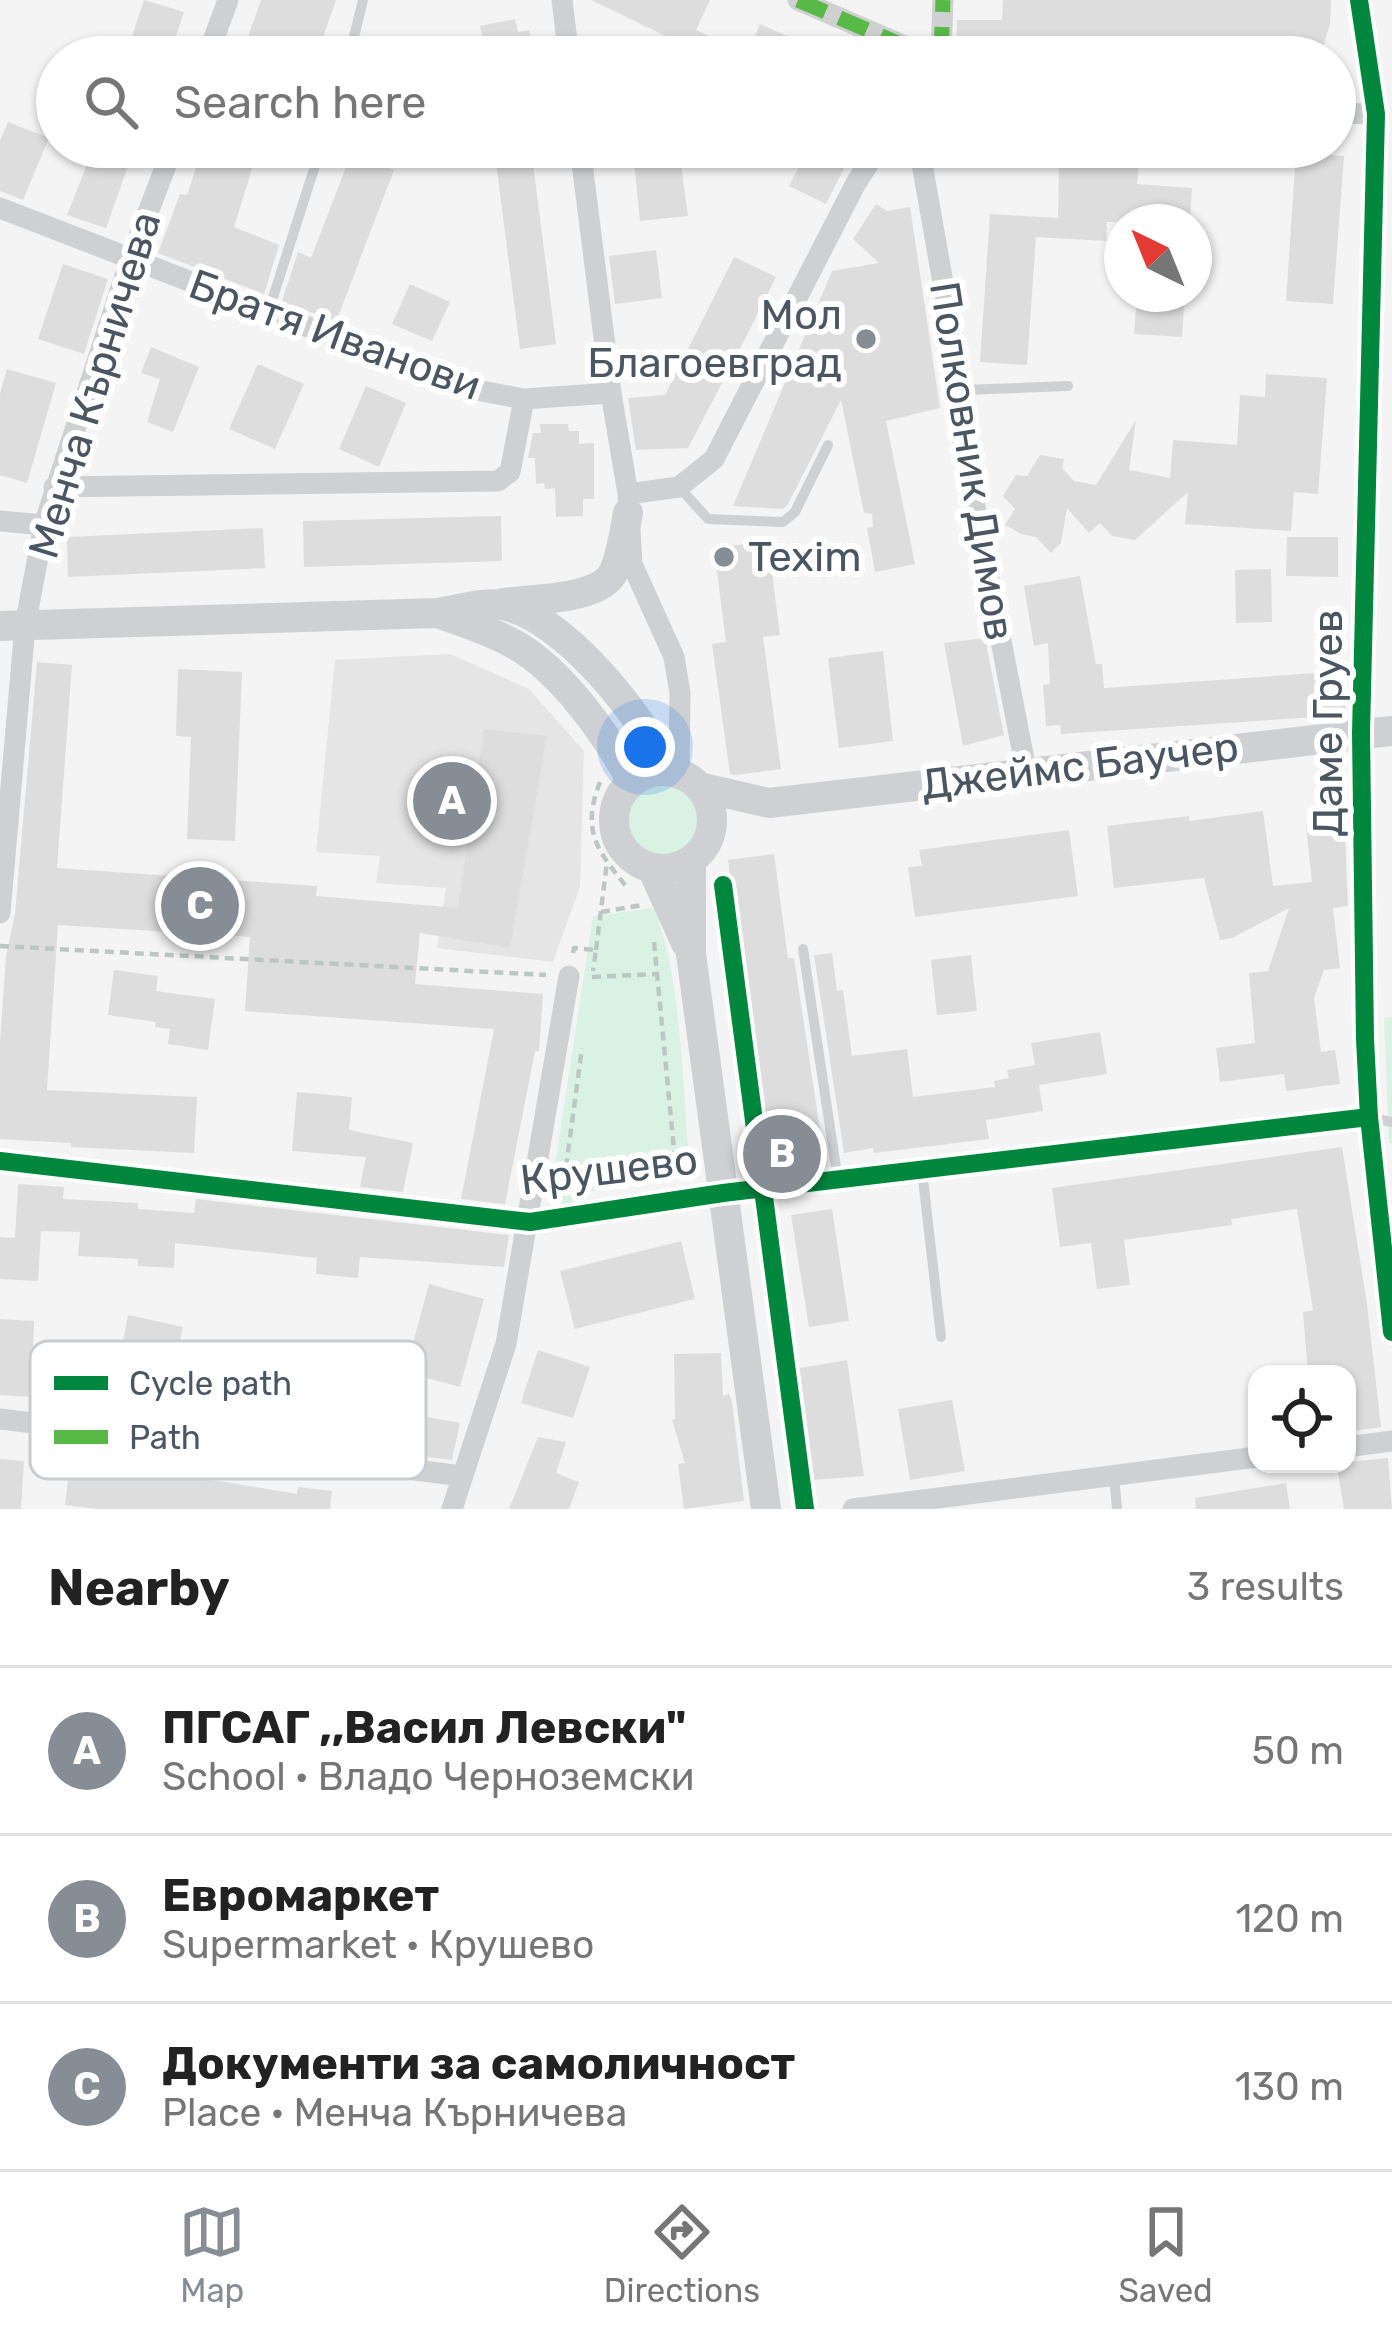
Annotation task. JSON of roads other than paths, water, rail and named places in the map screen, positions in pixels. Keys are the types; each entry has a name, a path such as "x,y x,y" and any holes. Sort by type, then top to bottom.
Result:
{"street":[{"path":"215,36 228,0"},
{"path":"562,0 566,36"},
{"path":"798,0 881,36"},
{"path":"942,36 943,0"},
{"name":"Даме Груев","path":"1359,0 1376,114 1377,732 1369,1117 1392,1332"},
{"path":"1356,114 1376,114"},
{"name":"Менча Кърничева","path":"0,913 13,626 54,487 165,168"},
{"path":"583,168 632,564 674,658 680,693 682,777"},
{"path":"628,503 679,488 714,459 866,168"},
{"name":"Полковник Димов","path":"923,168 962,390 959,424 1027,775"},
{"name":"Братя Иванови","path":"0,208 466,388 524,399 610,393"},
{"path":"54,487 498,481 510,472 524,399"},
{"path":"13,626 438,613 576,594 605,584 615,570 628,503"},
{"path":"0,521 44,525"},
{"path":"496,604 530,616 563,639 640,719 712,811 700,849 691,954 766,1509"},
{"path":"438,613 517,646 544,667 612,744 618,839 638,863 666,869 769,802"},
{"name":"Джеймс Баучер","path":"769,802 1377,732"},
{"path":"617,779 682,777 769,802"},
{"path":"652,868 691,954"},
{"path":"452,1509 506,1344 569,976"},
{"name":"Крушево","path":"0,1161 530,1222 723,1193 1369,1117"},
{"path":"0,1419 30,1423"},
{"path":"1356,1446 1392,1442"},
{"path":"853,1509 1248,1458"},
{"path":"426,1471 463,1476"}],"lane":[{"path":"354,36 363,0"},
{"path":"268,313 314,168"},
{"path":"962,390 1068,386"},
{"path":"679,488 708,519 784,522 795,512 828,446"},
{"path":"803,949 838,1180"},
{"path":"1369,1117 1392,1122"},
{"path":"922,1170 941,1337"},
{"path":"1113,1473 1117,1509"}],"place":[{"name":"Мол Благоевград","path":"866,339"},
{"name":"Texim","path":"724,557"},
{"name":"ПГСАГ ,,Васил Левски\"","path":"452,801"},
{"name":"Документи за самоличност","path":"200,906"},
{"name":"Евромаркет","path":"782,1154"}]}
